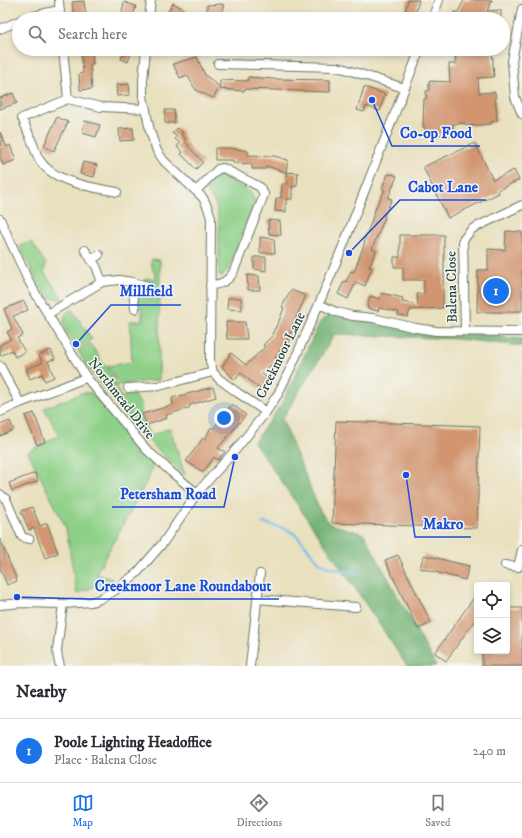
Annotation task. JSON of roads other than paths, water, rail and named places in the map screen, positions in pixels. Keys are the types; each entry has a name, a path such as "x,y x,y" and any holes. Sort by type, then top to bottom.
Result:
{"street":[{"path":"50,12 60,10 59,0"},
{"path":"150,12 151,0"},
{"path":"435,12 439,0"},
{"path":"522,9 512,61 516,97 522,114"},
{"path":"0,29 12,24"},
{"path":"64,56 68,99"},
{"path":"145,56 143,96 150,131 157,151 164,161 203,198 211,218 210,361 212,372 219,379 266,412"},
{"name":"Creekmoor Lane","path":"0,605 22,603 62,604 91,602 114,591 137,573 163,543 196,493 238,447 266,412 278,394 319,304 417,56"},
{"path":"218,64 336,67 404,88"},
{"path":"117,192 84,185 52,173 38,158 19,119 68,99 101,107 146,109"},
{"path":"196,191 218,169 223,168 260,187 264,194 233,273 229,279 222,283 210,286"},
{"name":"Balena Close","path":"465,331 464,240 472,229 522,205"},
{"name":"Northmead Drive","path":"0,219 27,278 86,377 146,448 196,493"},
{"path":"85,250 96,266 102,282"},
{"path":"92,260 99,255"},
{"path":"48,314 102,282 119,280 148,286"},
{"path":"132,282 135,309"},
{"path":"319,304 336,312 436,331 498,333 522,332"},
{"path":"0,366 20,403"},
{"path":"128,388 159,386 212,372"},
{"path":"0,412 86,377"},
{"path":"0,494 6,499 22,539"},
{"path":"505,565 518,567 522,550"},
{"path":"250,666 260,574"},
{"path":"257,599 356,607"},
{"path":"60,666 57,650 62,604"}],"waterway":[{"path":"263,523 282,528 293,533 320,563 340,570 362,574"}],"place":[{"name":"Co-op Food","path":"372,100"},
{"name":"Cabot Lane","path":"349,253"},
{"name":"Poole Lighting Headoffice","path":"496,291"},
{"name":"Millfield","path":"76,344"},
{"name":"Petersham Road","path":"235,457"},
{"name":"Makro","path":"406,475"},
{"name":"Creekmoor Lane Roundabout","path":"17,597"}]}
